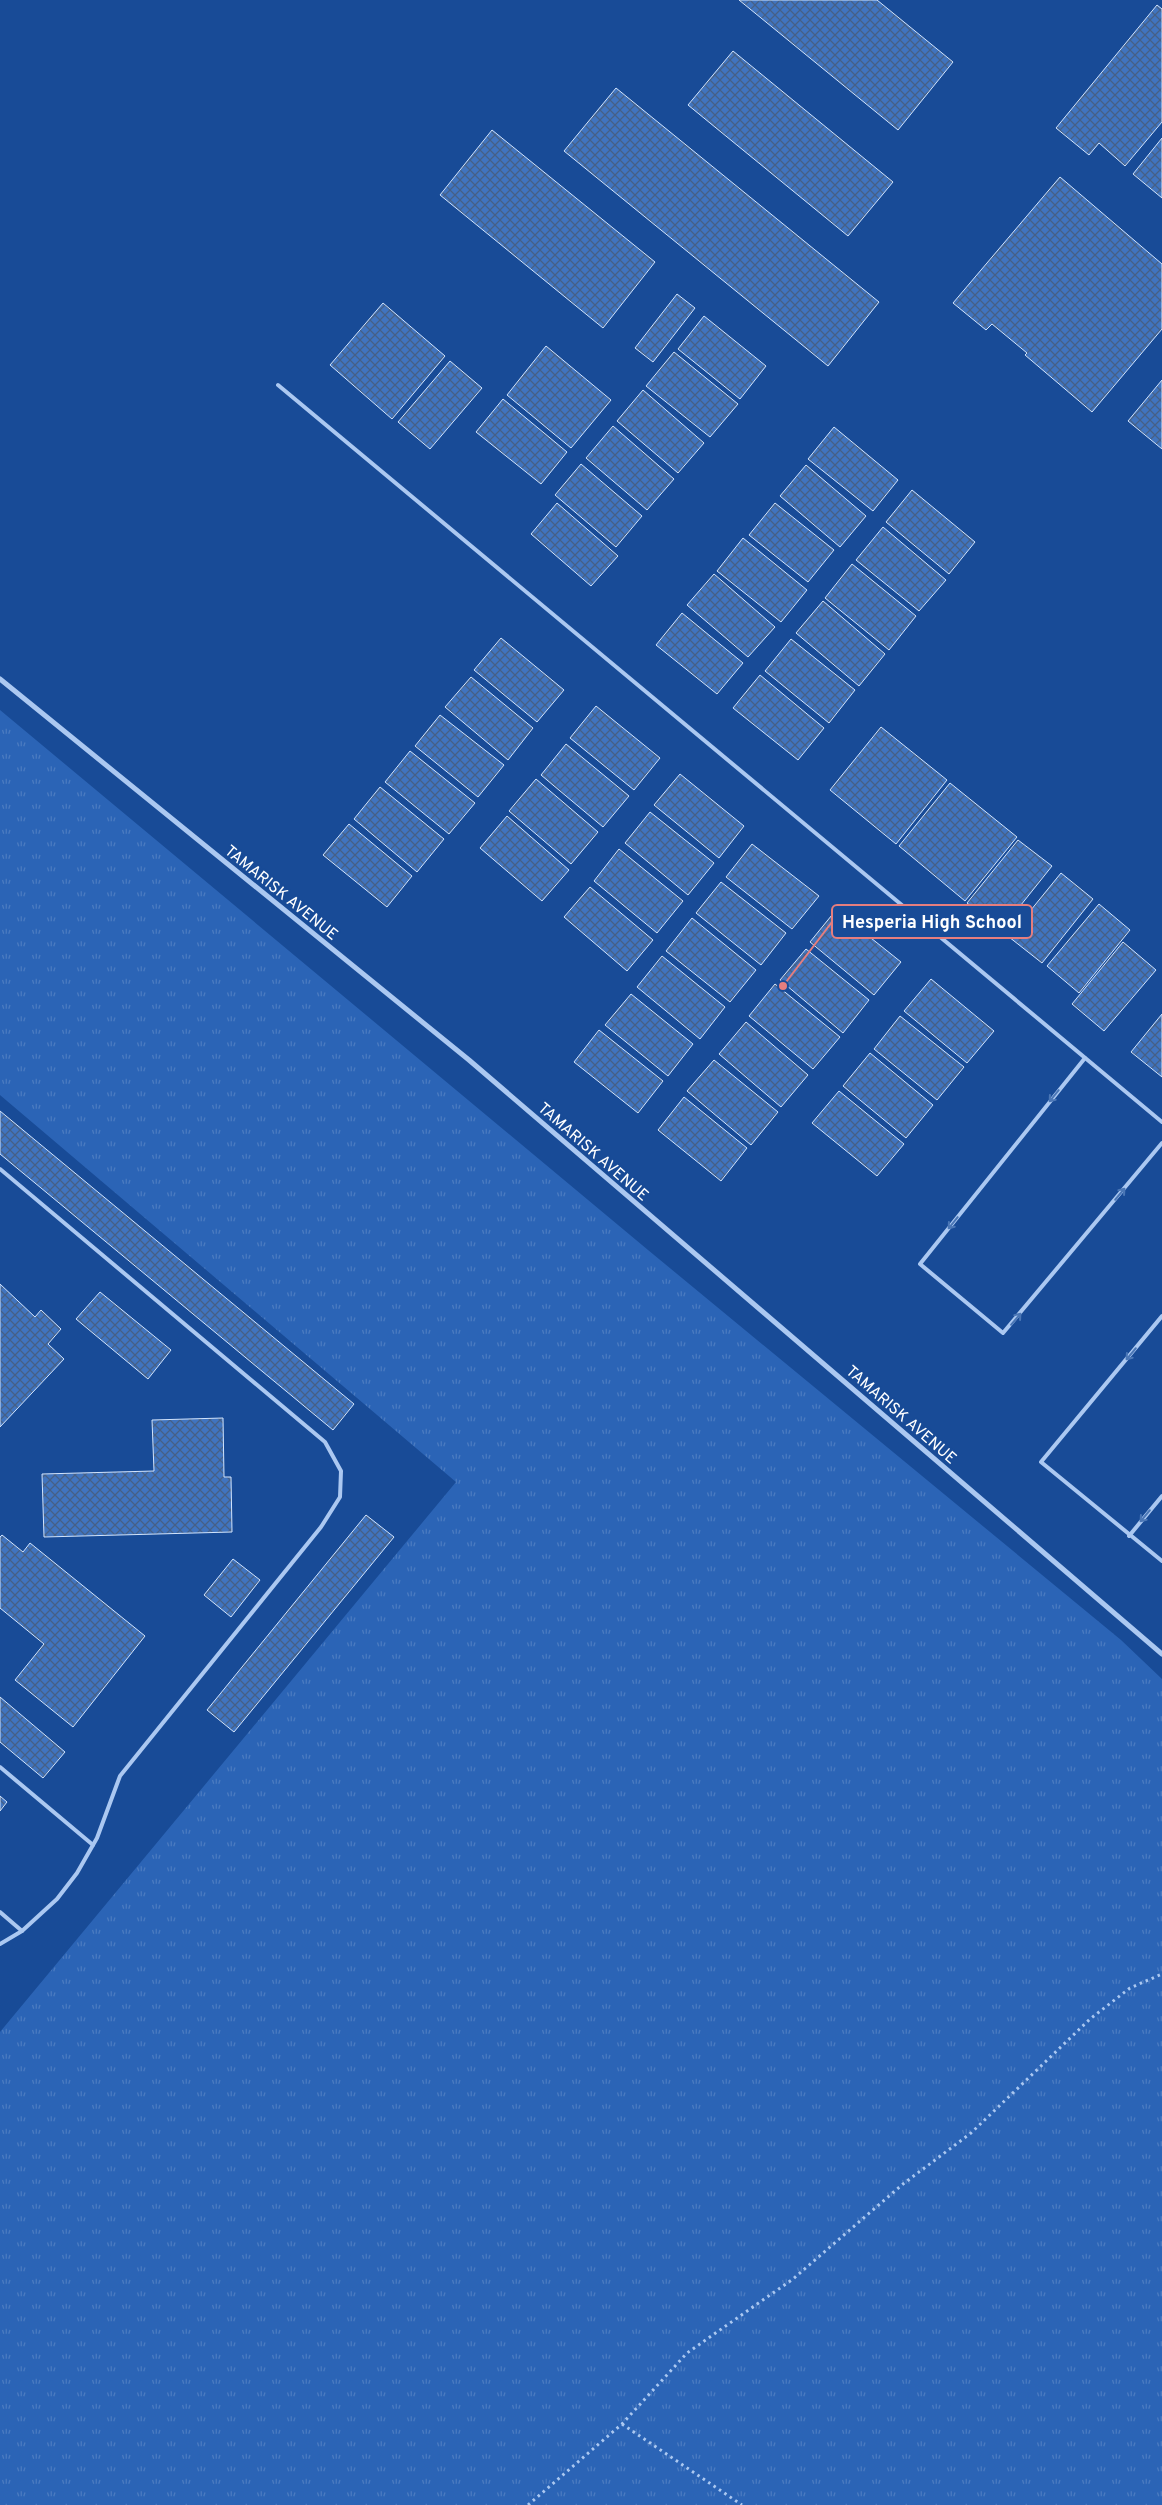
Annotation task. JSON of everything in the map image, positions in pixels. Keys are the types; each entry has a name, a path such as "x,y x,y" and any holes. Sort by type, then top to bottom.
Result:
{"street":[{"name":"TAMARISK AVENUE","path":"0,679 469,1060 1162,1654"}],"lane":[{"path":"278,385 1162,1122"},
{"path":"1085,1058 920,1264 1003,1333 1162,1143"},
{"path":"0,1169 325,1442 341,1471 340,1497 321,1527 120,1776 93,1845 77,1873 57,1899 22,1931 0,1944"},
{"path":"1162,1316 1041,1462 1162,1562"},
{"path":"1129,1536 1162,1496"},
{"path":"0,1767 93,1845"},
{"path":"0,1912 22,1931"}],"path":[{"path":"528,2505 622,2424 687,2353 793,2279 903,2184 971,2134 1090,2018 1130,1988 1162,1974"},
{"path":"622,2424 742,2505"}],"green space":[{"path":"0,710 648,1250 1121,1640 1162,1679 1162,2505 0,2505 0,2032 456,1482 0,1095"}],"building":[{"path":"739,0 877,0 953,62 898,130"},
{"path":"1157,5 1162,9 1162,122 1125,166 1099,143 1089,155 1056,128"},
{"path":"733,51 893,182 848,236 688,105"},
{"path":"616,88 879,302 828,366 564,151"},
{"path":"492,130 655,262 603,328 440,195"},
{"path":"1162,138 1162,198 1133,174"},
{"path":"1060,177 1162,264 1162,329 1092,412 992,324 986,330 953,303"},
{"path":"677,294 695,308 653,362 635,348"},
{"path":"383,303 445,356 392,419 330,365"},
{"path":"704,316 766,366 740,399 678,349"},
{"path":"546,346 611,400 571,448 507,395"},
{"path":"674,352 738,404 710,437 646,386"},
{"path":"450,361 482,388 430,449 398,422"},
{"path":"1162,380 1162,449 1128,421"},
{"path":"643,390 704,443 678,473 617,421"},
{"path":"503,399 567,452 541,484 476,432"},
{"path":"613,426 674,479 647,510 586,458"},
{"path":"834,427 898,480 873,511 808,459"},
{"path":"581,464 642,516 616,547 555,495"},
{"path":"806,465 866,516 840,547 780,496"},
{"path":"912,490 975,542 949,574 886,522"},
{"path":"557,503 618,556 591,586 531,534"},
{"path":"775,503 834,550 808,582 749,535"},
{"path":"883,527 946,580 919,611 856,560"},
{"path":"743,538 807,590 781,622 717,571"},
{"path":"852,564 916,616 889,650 825,598"},
{"path":"714,574 775,627 748,657 687,605"},
{"path":"823,601 885,654 859,686 796,633"},
{"path":"682,613 743,663 717,694 656,645"},
{"path":"501,638 564,690 537,722 474,670"},
{"path":"791,639 855,690 829,723 765,671"},
{"path":"760,675 824,728 798,760 733,708"},
{"path":"471,677 533,728 508,760 445,707"},
{"path":"596,706 660,758 634,790 570,738"},
{"path":"440,715 504,765 478,797 415,746"},
{"path":"881,727 947,780 896,844 830,790"},
{"path":"566,744 629,796 603,827 541,775"},
{"path":"410,751 475,803 449,834 385,782"},
{"path":"680,774 744,826 719,858 654,805"},
{"path":"536,779 598,832 571,864 509,811"},
{"path":"950,783 1017,837 965,901 899,846"},
{"path":"380,787 444,839 417,872 354,819"},
{"path":"650,812 714,863 688,895 625,843"},
{"path":"507,816 569,870 542,901 480,848"},
{"path":"349,824 412,876 387,907 323,855"},
{"path":"1018,840 1052,866 1001,930 967,903"},
{"path":"752,844 819,896 792,929 726,877"},
{"path":"619,849 683,901 657,933 594,881"},
{"path":"1061,873 1093,899 1042,963 1009,937"},
{"path":"721,882 786,933 761,965 696,913"},
{"path":"590,887 653,940 627,971 564,917"},
{"path":"1099,904 1130,930 1079,993 1047,966"},
{"path":"836,910 901,962 874,995 810,942"},
{"path":"692,918 756,970 730,1002 666,951"},
{"path":"1123,942 1156,970 1104,1031 1072,1004"},
{"path":"806,949 869,1000 843,1033 780,980"},
{"path":"662,956 725,1007 700,1039 637,987"},
{"path":"931,979 994,1031 967,1063 904,1011"},
{"path":"775,984 840,1037 813,1069 749,1016"},
{"path":"631,994 693,1044 668,1076 605,1025"},
{"path":"1162,1014 1162,1077 1131,1052"},
{"path":"900,1016 964,1067 937,1100 874,1049"},
{"path":"746,1022 808,1075 781,1107 719,1054"},
{"path":"599,1030 663,1081 638,1113 574,1062"},
{"path":"870,1053 933,1105 906,1138 843,1086"},
{"path":"714,1060 778,1112 751,1145 687,1091"},
{"path":"839,1091 904,1144 877,1176 812,1123"},
{"path":"684,1097 747,1148 721,1181 658,1130"},
{"path":"0,1111 354,1404 333,1430 0,1154"},
{"path":"0,1284 35,1317 41,1310 61,1329 48,1344 64,1359 0,1427"},
{"path":"100,1292 171,1350 148,1379 76,1319"},
{"path":"223,1418 224,1477 231,1477 232,1532 44,1537 42,1474 154,1471 152,1420"},
{"path":"366,1515 394,1537 234,1732 207,1710"},
{"path":"2,1535 23,1552 30,1543 145,1636 73,1727 15,1680 44,1644 0,1608 0,1537"},
{"path":"233,1559 260,1580 231,1617 204,1595"},
{"path":"0,1697 65,1752 43,1778 0,1742"},
{"path":"0,1796 7,1802 0,1811"}],"place":[{"name":"Hesperia High School","path":"783,986"}]}
